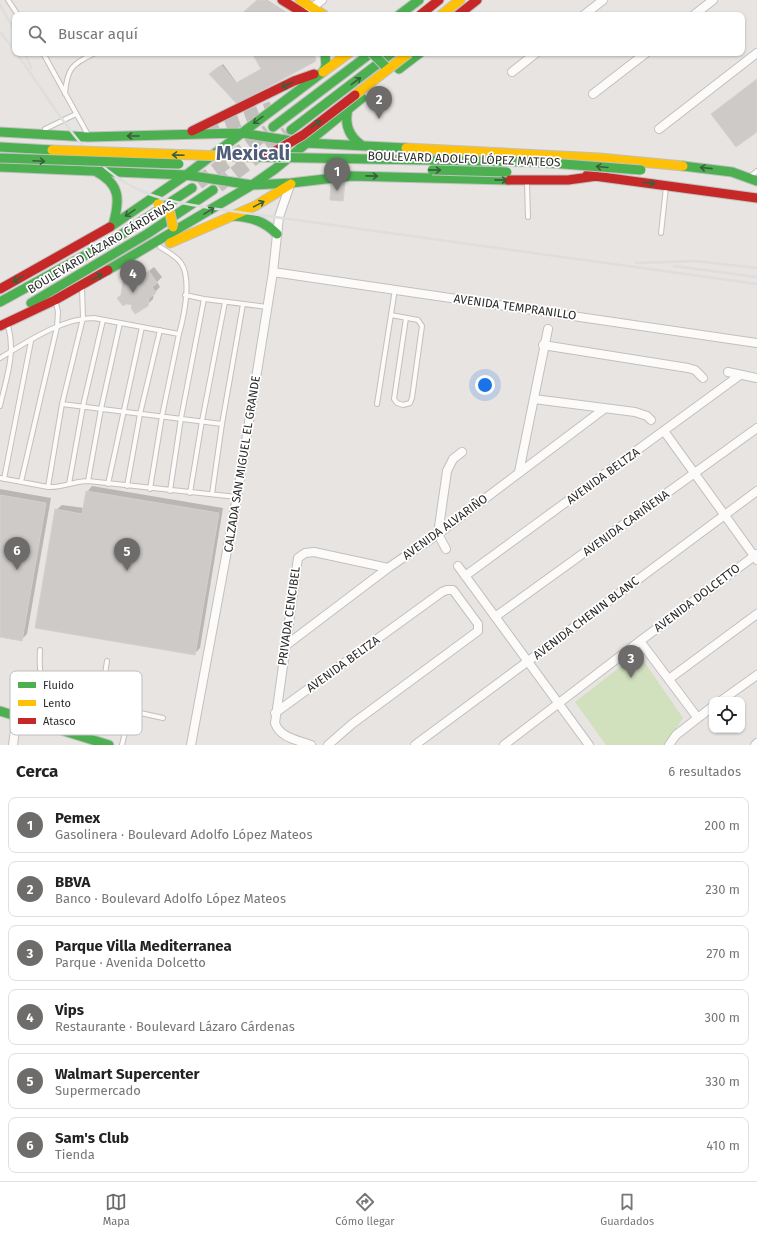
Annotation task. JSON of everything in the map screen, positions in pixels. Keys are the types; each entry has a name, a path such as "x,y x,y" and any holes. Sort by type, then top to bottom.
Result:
{"main road":[{"path":"282,0 308,12"},
{"path":"300,0 308,12"},
{"path":"403,12 419,0"},
{"path":"424,12 439,0"},
{"path":"445,12 460,0"},
{"path":"462,12 477,0"},
{"path":"472,12 487,0"},
{"path":"186,134 294,81 323,72 326,66 326,56"},
{"path":"0,289 113,225 186,175 345,56"},
{"path":"273,127 367,56"},
{"path":"374,56 391,72"},
{"path":"291,130 388,56"},
{"path":"247,165 272,154 303,135 405,56"},
{"path":"3,324 55,300 132,257 171,231 240,191 252,186 348,109 391,72 415,56"},
{"path":"303,96 328,86"},
{"path":"348,109 345,120 347,130 355,142 363,146"},
{"path":"0,132 88,137 241,133 306,143 600,158 719,170 754,180"},
{"path":"265,136 272,140 281,150 280,164"},
{"name":"BOULEVARD ADOLFO LÓPEZ MATEOS","path":"0,147 306,159 537,162 754,180"},
{"path":"215,153 212,160 212,169 220,181"},
{"name":"BOULEVARD ADOLFO LÓPEZ MATEOS","path":"0,158 80,162 507,172 597,176 757,198"},
{"path":"0,167 186,175 252,186 291,184 351,176 526,180 568,180 597,176"},
{"path":"94,171 108,177 117,192 118,209 113,225"},
{"path":"132,257 160,247 233,216 273,196 291,184"},
{"name":"BOULEVARD LÁZARO CÁRDENAS","path":"0,302 113,240 192,188"},
{"name":"BOULEVARD LÁZARO CÁRDENAS","path":"3,324 147,234 213,190"},
{"path":"145,203 158,204 170,213 173,222 171,231"},
{"path":"233,216 255,218 269,225 277,234"},
{"path":"0,711 10,714"},
{"path":"77,735 109,745"}],"street":[{"path":"308,12 322,0"},
{"path":"588,12 603,0"},
{"path":"698,12 713,0"},
{"path":"659,129 757,53"},
{"path":"512,72 532,56"},
{"path":"593,94 642,56"},
{"name":"CALZADA SAN MIGUEL EL GRANDE","path":"192,745 237,497 267,307 274,272 279,217 291,184"},
{"name":"AVENIDA TEMPRANILLO","path":"274,272 757,343"},
{"path":"519,472 543,345 548,329"},
{"path":"543,345 688,368 694,370 703,378"},
{"path":"728,372 757,378"},
{"name":"AVENIDA BELTZA","path":"465,576 740,375"},
{"path":"534,399 642,414 651,420"},
{"name":"AVENIDA ALVARIÑO","path":"285,646 388,568 438,534 604,409"},
{"name":"AVENIDA CARIÑENA","path":"495,617 757,428"},
{"path":"664,431 724,515 756,556"},
{"path":"446,549 438,534 447,471 453,458 462,452"},
{"name":"AVENIDA CHENIN BLANC","path":"415,745 757,491"},
{"name":"PRIVADA CENCIBEL","path":"311,745 281,734 275,723 296,564 301,555 305,552 314,552 388,568"},
{"name":"AVENIDA DOLCETTO","path":"504,745 640,641 756,556"},
{"path":"458,566 589,745"},
{"name":"AVENIDA BELTZA","path":"276,712 442,592 450,590 456,592 478,624 478,631 330,744"},
{"path":"669,679 757,614"},
{"path":"640,641 697,717"},
{"path":"726,697 757,675"},
{"path":"669,745 676,735 709,709"},
{"path":"13,745 14,735"}],"lane":[{"path":"8,0 16,12"},
{"path":"45,56 88,137"},
{"path":"65,94 66,79 71,67 90,56"},
{"path":"12,132 46,129 76,114"},
{"path":"754,180 757,171"},
{"path":"526,180 528,217"},
{"path":"661,233 666,185"},
{"path":"150,488 162,416 186,295 187,279 182,264 173,255 160,247"},
{"path":"48,487 62,404 83,318 82,285"},
{"path":"377,404 395,289"},
{"path":"186,295 204,299 267,307"},
{"path":"170,491 181,418 204,299"},
{"path":"21,482 57,327 58,312 55,300"},
{"path":"190,493 225,302"},
{"path":"212,494 222,424 243,304"},
{"path":"391,315 406,318 420,322 422,332 412,401 403,405 397,403 394,399 406,318"},
{"path":"0,358 67,322 83,318 179,334"},
{"path":"69,484 83,406 102,320"},
{"path":"88,481 101,408 120,323"},
{"path":"0,406 12,351 12,337 3,324"},
{"path":"108,484 122,411 142,327"},
{"path":"127,486 140,414 160,330"},
{"path":"32,340 2,478 48,487 60,487 88,481 237,497"},
{"path":"62,404 222,424"},
{"path":"39,671 40,650"},
{"path":"105,671 107,661"},
{"path":"142,714 163,718"},
{"path":"122,745 124,735"}],"green space":[{"path":"638,653 683,718 665,745 606,745 575,702"}],"building":[{"path":"257,0 265,0 284,12 243,12"},
{"path":"254,56 314,56 316,61 237,104 209,74 221,65 236,83 261,69"},
{"path":"757,79 757,132 736,147 711,114"},
{"path":"331,182 345,183 343,201 330,200"},
{"path":"149,271 157,283 152,287 156,293 149,298 148,306 135,314 131,308 132,305 126,304 123,306 117,298 121,295 124,274 132,275 136,280"},
{"path":"86,491 219,513 195,655 35,628 55,509 82,514"},
{"path":"0,495 46,503 22,641 0,637"}],"tunnel":[{"path":"206,132 272,108"},
{"path":"198,183 268,131"},
{"path":"218,186 287,133"}],"railway":[{"path":"0,5 12,26"},
{"path":"0,32 12,47"},
{"path":"18,56 71,132 87,150 104,167 123,181 144,192 160,198 210,208 757,284"},
{"path":"26,56 31,68"},
{"path":"636,263 695,261 757,268"},
{"path":"674,266 757,277"}],"traffic: fast":[{"path":"403,12 419,0"},
{"path":"110,227 186,175 323,72 326,66 325,56"},
{"path":"273,127 367,56"},
{"path":"375,56 388,69"},
{"path":"291,130 388,56"},
{"path":"399,69 416,56"},
{"path":"108,270 252,185 275,169 362,98"},
{"path":"348,109 347,125 351,135 363,146"},
{"path":"0,132 88,137 241,133 306,143 406,148"},
{"path":"0,147 52,150"},
{"path":"252,157 537,162 641,170"},
{"path":"0,158 179,164"},
{"path":"683,166 732,172 757,181"},
{"path":"0,167 186,175 252,185 291,183 351,176 508,180"},
{"path":"432,170 507,172"},
{"path":"95,171 110,181 114,187 117,208 113,225"},
{"path":"0,302 113,240 192,188"},
{"path":"31,303 147,234 213,190"},
{"path":"233,216 257,220 277,234"},
{"path":"0,711 10,714"},
{"path":"77,735 109,745"}],"traffic: slow":[{"path":"300,0 319,12"},
{"path":"445,12 460,0"},
{"path":"323,72 345,56"},
{"path":"355,95 405,56"},
{"path":"406,148 600,158 683,166"},
{"path":"52,150 252,157"},
{"path":"170,243 255,206 291,184"},
{"path":"158,204 170,213 173,227"}],"traffic: jam":[{"path":"282,0 301,12"},
{"path":"424,12 439,0"},
{"path":"462,12 477,0"},
{"path":"192,131 294,81 314,74"},
{"path":"265,157 303,135 355,95"},
{"path":"587,175 757,198"},
{"path":"508,180 568,180 597,176"},
{"path":"0,289 110,227"},
{"path":"0,326 55,300 108,270"}],"place":[{"name":"BBVA","path":"379,119"},
{"name":"Pemex","path":"337,191"},
{"name":"Vips","path":"133,293"},
{"name":"Sam's Club","path":"17,570"},
{"name":"Walmart Supercenter","path":"127,571"},
{"name":"Parque Villa Mediterranea","path":"631,678"}],"district":[{"name":"Mexicali","path":"253,153"}]}
